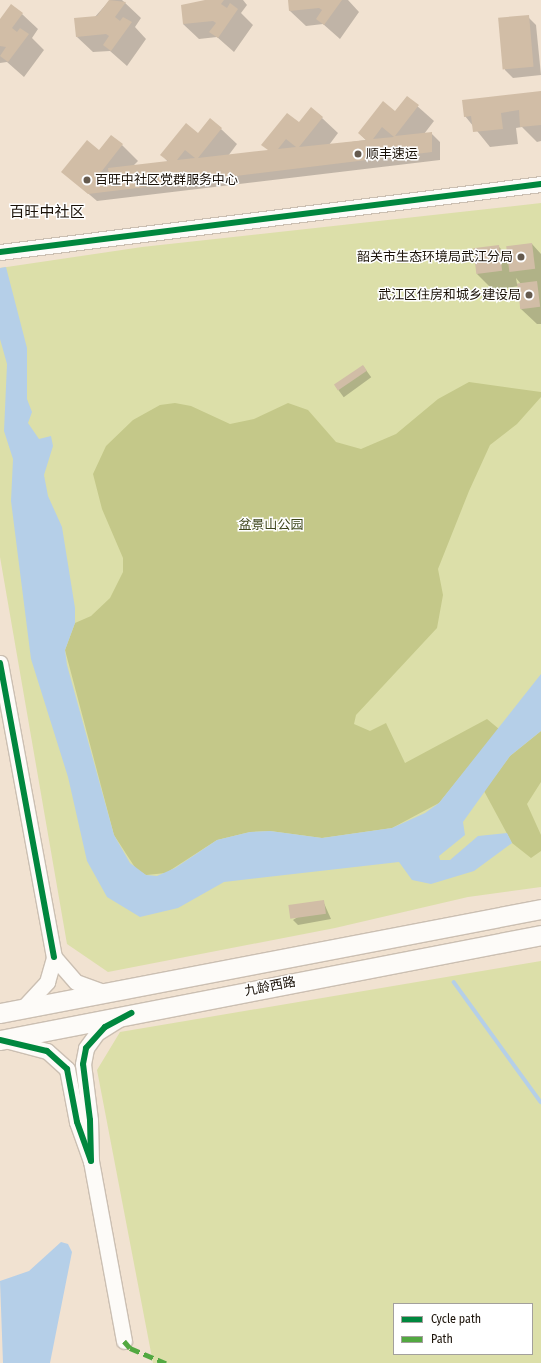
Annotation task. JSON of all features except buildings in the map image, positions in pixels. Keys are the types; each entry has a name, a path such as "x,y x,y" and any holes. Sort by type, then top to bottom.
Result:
{"main road":[{"name":"九龄西路","path":"0,1013 541,909"},
{"name":"九龄西路","path":"0,1040 131,1013 541,935"}],"street":[{"path":"4,251 541,184"},
{"path":"0,663 54,957 47,982 22,1008"},
{"path":"54,957 76,982 107,993"},
{"path":"124,1342 91,1161 90,1120 83,1064 86,1048 106,1027 131,1013"},
{"path":"0,1040 47,1050 66,1070 77,1122 91,1161"}],"green space":[{"name":"盆景山公园","path":"541,203 541,887 468,897 335,928 108,972 67,944 0,557 0,268 142,247"},
{"path":"469,382 541,392 541,397 517,424 490,445 469,491 438,569 443,595 437,628 356,715 354,724 370,731 386,723 405,763 487,719 499,729 439,803 392,828 322,838 270,831 250,832 217,840 166,873 146,875 136,869 114,835 65,650 75,623 91,616 110,598 123,572 123,558 102,509 93,474 106,446 133,420 160,405 175,403 191,406 230,424 254,419 288,403 308,410 336,442 361,449 396,434 438,399"},
{"path":"541,731 541,782 527,804 541,835 541,851 531,858 512,843 484,791 510,756"},
{"path":"541,961 541,1363 153,1363 97,1070 120,1032"}],"water":[{"path":"6,267 27,348 27,399 32,412 28,423 39,439 51,436 53,446 44,475 48,496 62,527 75,608 75,623 65,650 67,665 114,835 130,863 146,875 157,876 175,868 217,840 250,832 270,831 322,838 392,828 425,813 439,803 541,674 541,731 510,756 463,822 465,835 439,856 440,860 450,860 478,836 507,833 512,843 474,871 431,884 412,880 399,862 224,882 178,908 140,917 107,897 87,861 68,777 31,659 11,501 13,459 4,431 7,364 0,339 0,268"},
{"path":"61,1242 68,1244 72,1252 50,1363 3,1363 0,1281 29,1271"}],"waterway":[{"path":"454,982 541,1102"}],"marked path":[{"path":"124,1341 130,1348 166,1363"}],"cycle path":[{"path":"0,252 541,184"},
{"path":"0,663 54,957"},
{"path":"0,1040 47,1051 67,1069 77,1122 91,1161 90,1120 83,1064 86,1048 105,1027 131,1013"}],"place":[{"name":"顺丰速运","path":"358,154"},
{"name":"百旺中社区党群服务中心","path":"87,180"},
{"name":"韶关市生态环境局武江分局","path":"521,257"},
{"name":"武江区住房和城乡建设局","path":"529,295"}],"district":[{"name":"百旺中社区","path":"47,213"}]}
